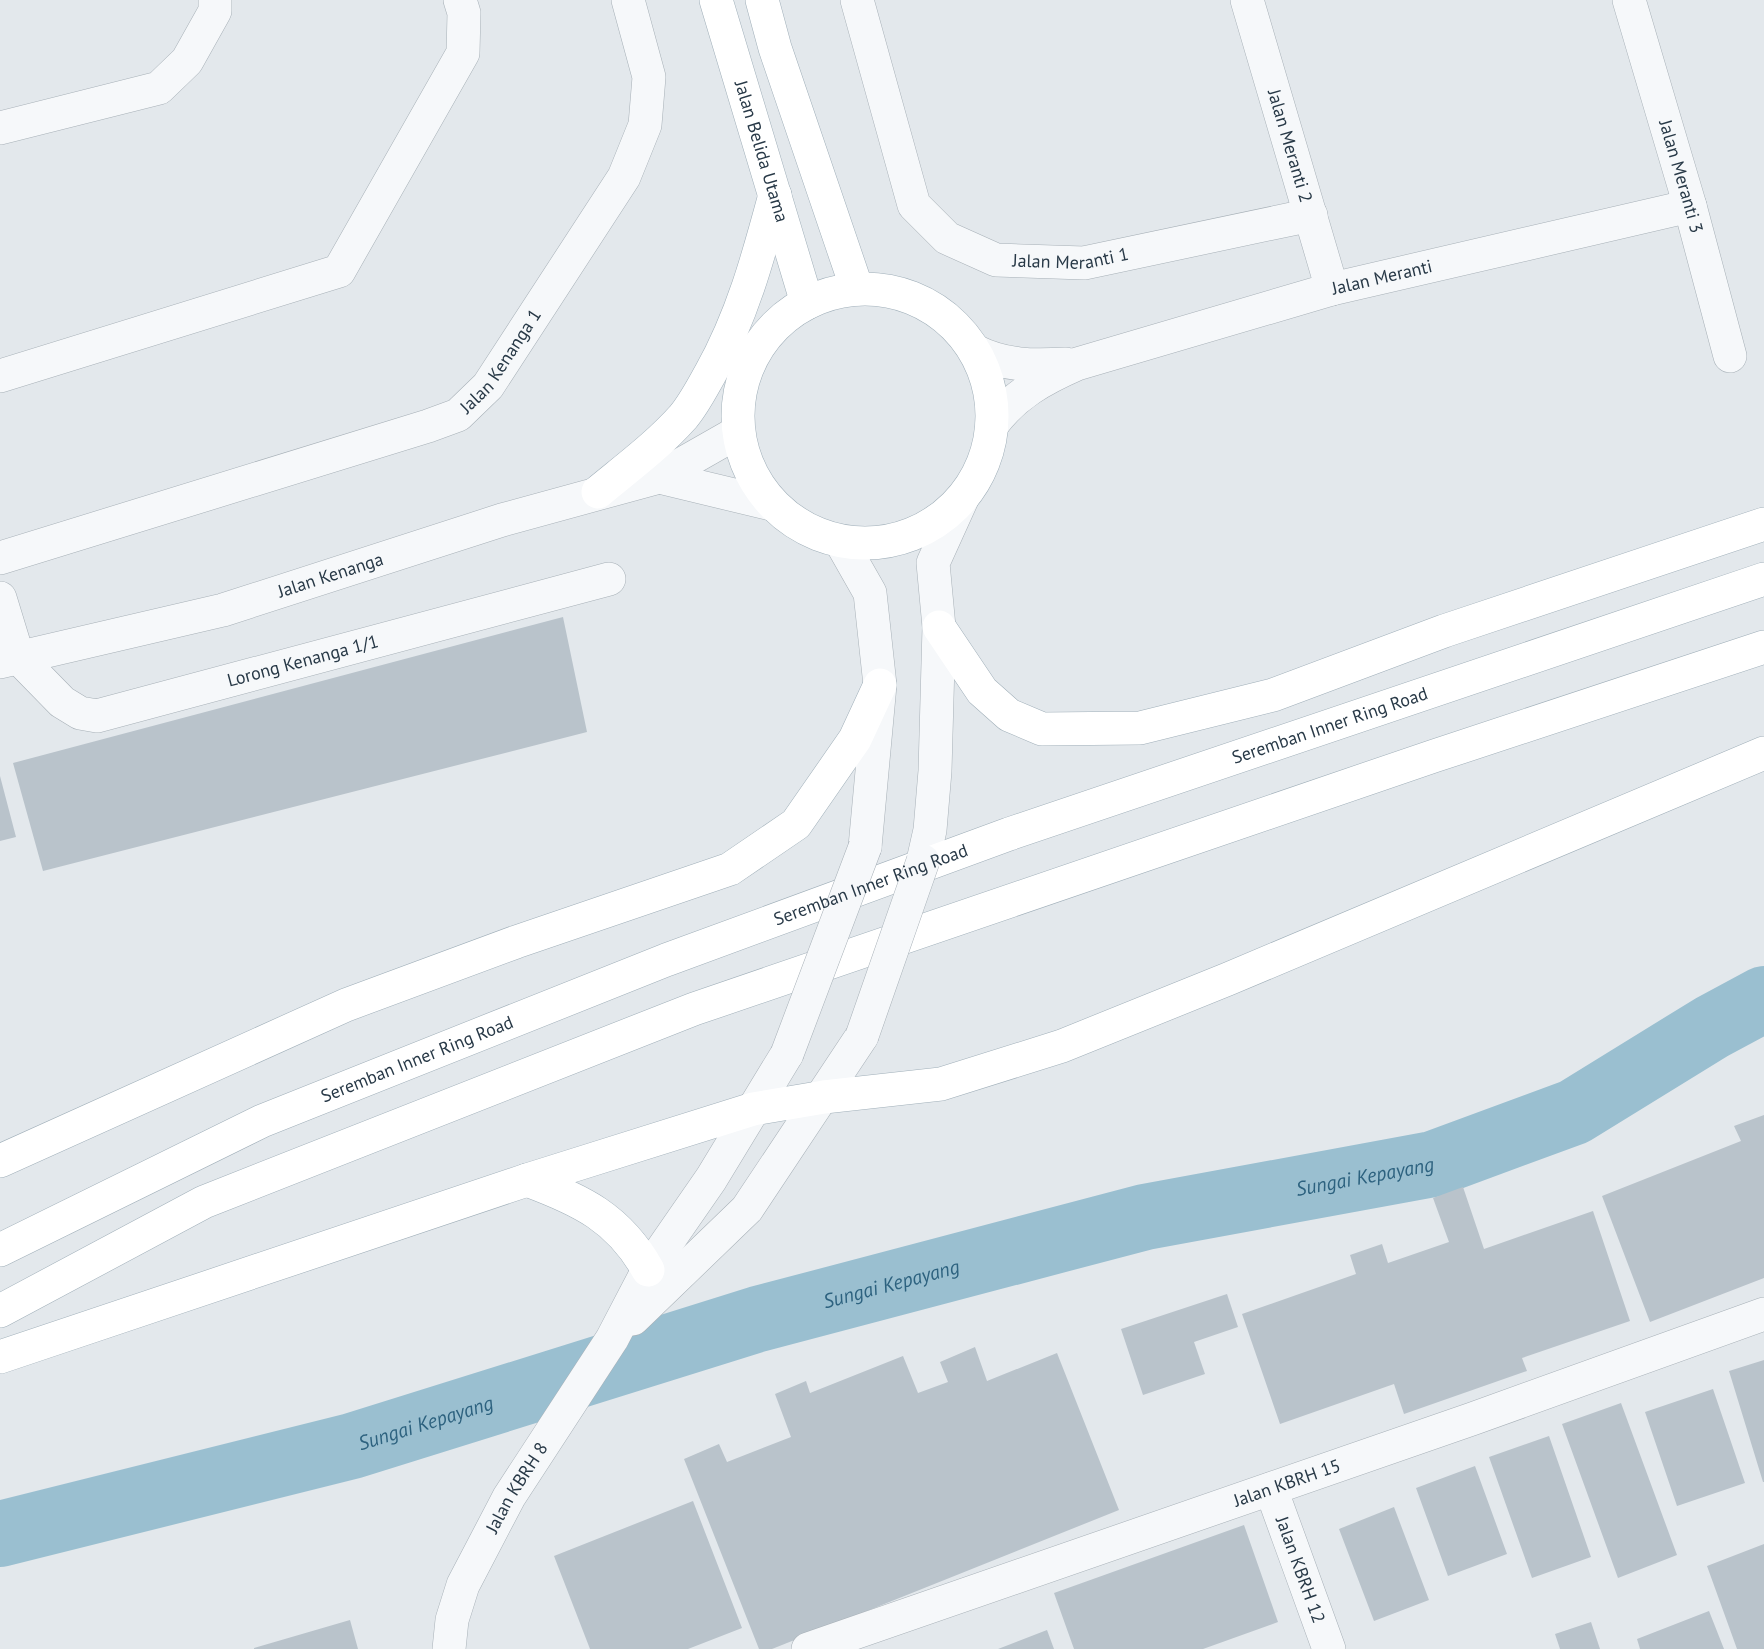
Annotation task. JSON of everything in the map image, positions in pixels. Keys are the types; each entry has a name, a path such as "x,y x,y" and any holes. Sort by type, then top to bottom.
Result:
{"main road":[{"name":"Jalan Belida Utama","path":"716,0 807,303"},
{"path":"762,0 775,48 857,289"},
{"path":"598,492 651,448 684,415 703,387 737,321 751,285 775,195"},
{"path":"857,289 892,291 925,303 954,324 975,351 988,384 992,425 983,464 962,499 930,526 907,537 882,543 841,542 803,528 771,504 749,470 738,432 740,394 753,357 776,326 807,303 832,294 857,289"},
{"path":"939,627 982,691 1009,715 1042,729 1140,728 1273,695 1444,631 1764,524"},
{"name":"Seremban Inner Ring Road","path":"0,1250 262,1121 666,960 1010,834 1764,579"},
{"path":"0,1311 204,1202 694,1009 1434,756 1764,647"},
{"path":"0,1161 346,1005 516,942 730,869 796,824 855,739 880,685"},
{"path":"0,1357 527,1180 753,1109 824,1097 941,1084 1062,1046 1228,979 1764,753"},
{"path":"527,1180 575,1197 605,1218 636,1249 648,1270"}],"street":[{"path":"0,128 159,88 187,61 214,11 215,0"},
{"path":"0,376 339,271 463,53 464,13 460,0"},
{"name":"Jalan Kenanga 1","path":"0,558 458,415 488,386 624,177 645,125 650,77 628,0"},
{"name":"Jalan Meranti 1","path":"857,0 914,205 947,238 996,260 1084,262 1311,215"},
{"name":"Jalan Meranti 2","path":"1247,0 1332,289"},
{"name":"Jalan Meranti 3","path":"1629,0 1690,206 1730,356"},
{"name":"Jalan Meranti","path":"992,425 1018,395 1041,380 1077,364 1332,289 1690,206"},
{"name":"Jalan Meranti","path":"975,351 1007,363 1032,366 1077,364"},
{"name":"Jalan Kenanga","path":"9,659 223,610 598,492 659,477 738,432"},
{"name":"Jalan Kenanga","path":"659,477 771,504"},
{"path":"612,1339 747,1209 824,1097 862,1036 923,861 930,830 935,771 939,627 933,563 962,499"},
{"path":"612,1339 648,1270 711,1179 787,1054 865,847 880,685 870,593 841,542"},
{"name":"Lorong Kenanga 1/1","path":"9,659 62,702 80,713 97,716 609,579"},
{"path":"0,598 9,659"},
{"name":"Jalan KBRH 15","path":"808,1649 881,1637 1271,1489 1764,1314"},
{"name":"Jalan KBRH 8","path":"449,1649 452,1620 463,1585 509,1497 612,1339"},
{"name":"Jalan KBRH 12","path":"1271,1489 1329,1649"}],"building":[{"path":"563,617 587,732 43,871 13,763"},
{"path":"0,776 16,837 0,841"},
{"path":"1764,1115 1764,1278 1650,1322 1602,1196 1741,1141 1734,1126"},
{"path":"1463,1187 1484,1249 1593,1211 1630,1321 1522,1358 1527,1371 1404,1414 1394,1384 1280,1424 1242,1314 1356,1274 1350,1255 1382,1244 1388,1263 1449,1242 1433,1198"},
{"path":"1227,1294 1238,1327 1194,1342 1205,1374 1143,1395 1121,1329"},
{"path":"975,1347 987,1381 1057,1353 1119,1510 772,1649 759,1649 684,1459 719,1444 727,1462 791,1437 775,1394 806,1381 810,1393 903,1356 918,1393 948,1382 940,1362"},
{"path":"1764,1360 1764,1482 1763,1482 1729,1371"},
{"path":"1713,1389 1745,1483 1677,1506 1645,1412"},
{"path":"1621,1403 1677,1555 1618,1578 1562,1424"},
{"path":"1549,1436 1591,1557 1532,1578 1489,1457"},
{"path":"1475,1466 1507,1554 1448,1576 1416,1488"},
{"path":"693,1501 742,1628 688,1649 590,1649 554,1556"},
{"path":"1394,1507 1429,1600 1374,1621 1339,1529"},
{"path":"1244,1525 1278,1622 1203,1649 1074,1649 1054,1593"},
{"path":"1764,1544 1764,1649 1737,1649 1707,1566"},
{"path":"1709,1611 1724,1649 1640,1649 1637,1639"},
{"path":"350,1620 358,1649 254,1649 254,1648"},
{"path":"1591,1622 1600,1649 1560,1649 1555,1634"},
{"path":"1047,1630 1054,1649 998,1649"}],"waterway":[{"name":"Sungai Kepayang","path":"0,1534 352,1446 758,1319 1145,1217 1433,1164 1574,1112 1712,1027 1764,999"}]}
